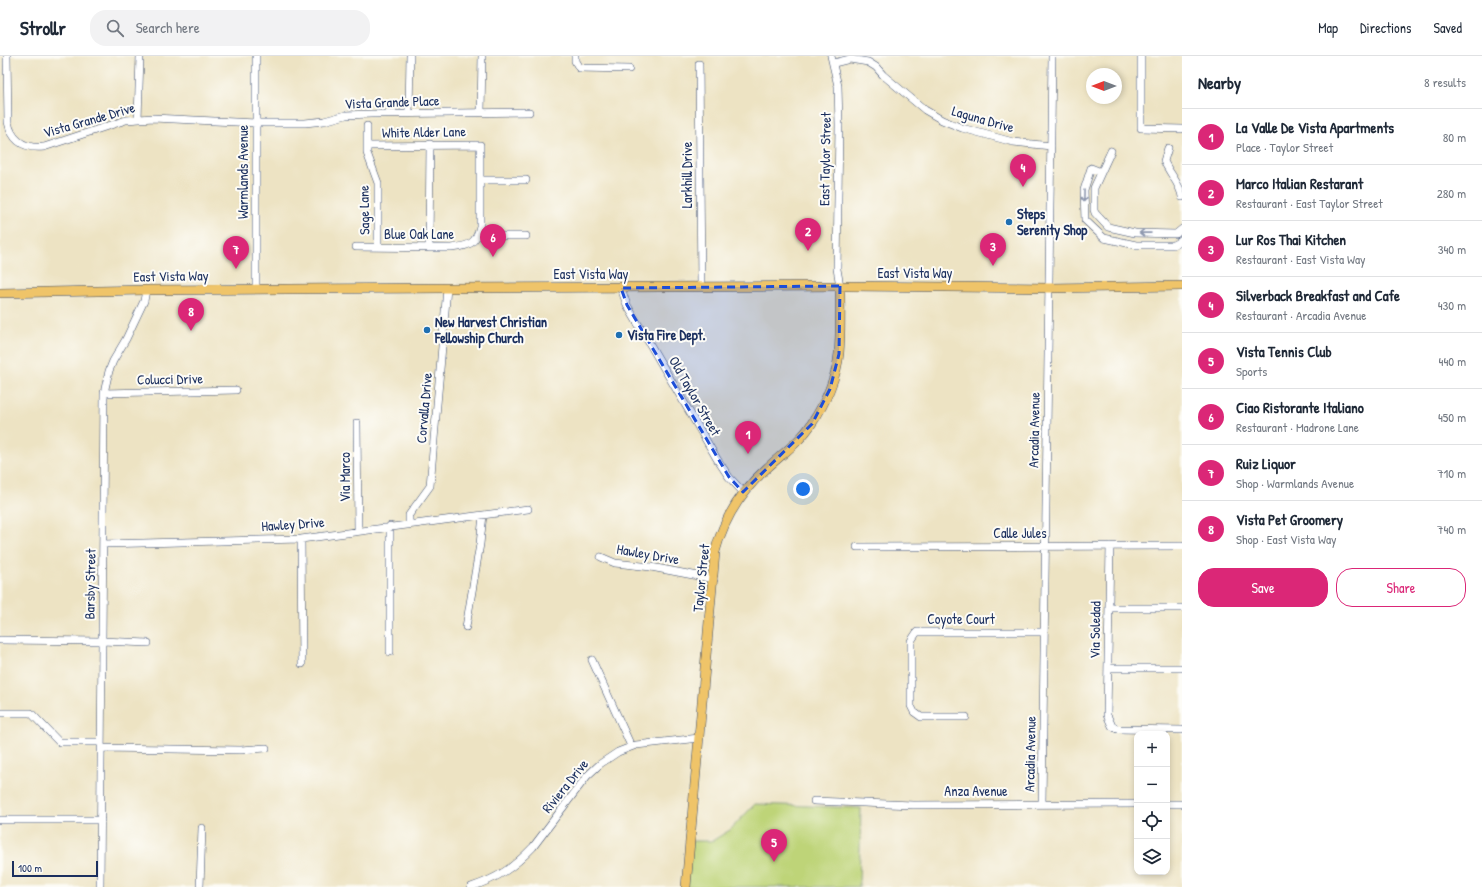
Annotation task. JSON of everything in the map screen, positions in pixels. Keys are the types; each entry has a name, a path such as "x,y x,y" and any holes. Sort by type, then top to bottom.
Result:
{"main road":[{"name":"East Vista Way","path":"0,293 146,290 621,288 700,286 1049,288 1182,286"},
{"name":"Taylor Street","path":"686,887 716,552 719,538 734,506 743,492 812,424 830,389 839,354 840,286"}],"street":[{"name":"Vista Grande Drive","path":"7,56 8,122 10,131 16,140 28,147 44,147 126,120 138,118 256,123"},
{"path":"138,118 140,56"},
{"name":"Warmlands Avenue","path":"256,56 256,289"},
{"path":"408,113 410,56"},
{"path":"481,112 482,56"},
{"path":"575,56 575,61 579,68 630,69"},
{"name":"East Taylor Street","path":"831,56 838,86 839,125 837,269 840,286"},
{"name":"Arcadia Avenue","path":"1042,804 1052,56"},
{"path":"1141,56 1141,128 1182,129"},
{"name":"Laguna Drive","path":"834,64 850,59 868,62 876,67 925,110 942,120 962,128 1013,142 1051,146"},
{"name":"Larkhill Drive","path":"699,64 700,286"},
{"name":"Vista Grande Place","path":"256,123 324,121 346,115 529,112"},
{"name":"Sage Lane","path":"367,126 367,153 378,183 378,247"},
{"path":"429,248 430,144"},
{"name":"White Alder Lane","path":"367,146 430,144 480,145 480,180"},
{"path":"1168,148 1164,159 1165,164 1182,192"},
{"path":"1111,151 1094,188 1095,214 1108,227 1135,233 1176,234 1182,229"},
{"path":"1101,172 1091,168 1085,186 1084,197 1085,220 1101,236 1136,245 1173,245 1182,239"},
{"path":"526,180 480,180 480,226 478,236 526,236"},
{"name":"Blue Oak Lane","path":"356,247 429,248 466,246 474,241 478,236"},
{"name":"Corvalla Drive","path":"409,524 409,515 430,486 447,288"},
{"name":"Old Taylor Street","path":"621,288 627,305 729,478 743,492"},
{"name":"Barsby Street","path":"100,887 104,393 108,371 112,361 126,339 144,301 146,290"},
{"name":"Colucci Drive","path":"104,393 236,390"},
{"name":"Via Marco","path":"357,423 358,531"},
{"name":"Hawley Drive","path":"103,544 301,539 390,526 528,509"},
{"path":"466,627 480,544 483,515"},
{"path":"390,526 390,652"},
{"path":"301,539 302,664"},
{"name":"Via Soledad","path":"1110,546 1107,715 1112,726 1117,729 1182,730"},
{"name":"Calle Jules","path":"857,547 1182,546"},
{"name":"Hawley Drive","path":"601,557 615,563 651,567 714,579"},
{"path":"1109,608 1182,608"},
{"name":"Coyote Court","path":"966,716 921,716 914,712 911,706 911,641 913,636 917,632 1044,632"},
{"path":"0,640 148,643"},
{"path":"592,660 632,746"},
{"path":"1108,668 1182,668"},
{"path":"0,713 31,713 59,742 241,750 266,748"},
{"name":"Riviera Drive","path":"471,887 488,882 511,869 533,847 587,776 600,764 618,752 632,746 699,738"},
{"name":"Anza Avenue","path":"814,801 913,804 1134,804"},
{"path":"1170,804 1182,804"},
{"path":"0,820 100,820"},
{"path":"200,887 202,828"}],"highlighted area":[{"path":"840,286 839,354 830,389 812,424 743,492 729,477 627,305 621,288"}],"green space":[{"path":"755,804 861,808 859,887 686,887 690,841 712,841 730,830"}],"place":[{"name":"Silverback Breakfast and Cafe","path":"1023,187"},
{"name":"Steps Serenity Shop","path":"1009,222"},
{"name":"Marco Italian Restarant","path":"808,251"},
{"name":"Ciao Ristorante Italiano","path":"493,257"},
{"name":"Lur Ros Thai Kitchen","path":"993,266"},
{"name":"Ruiz Liquor","path":"236,269"},
{"name":"New Harvest Christian Fellowship Church","path":"427,330"},
{"name":"Vista Pet Groomery","path":"191,331"},
{"name":"Vista Fire Dept.","path":"619,335"},
{"name":"La Valle De Vista Apartments","path":"748,454"},
{"name":"Vista Tennis Club","path":"774,862"}]}
